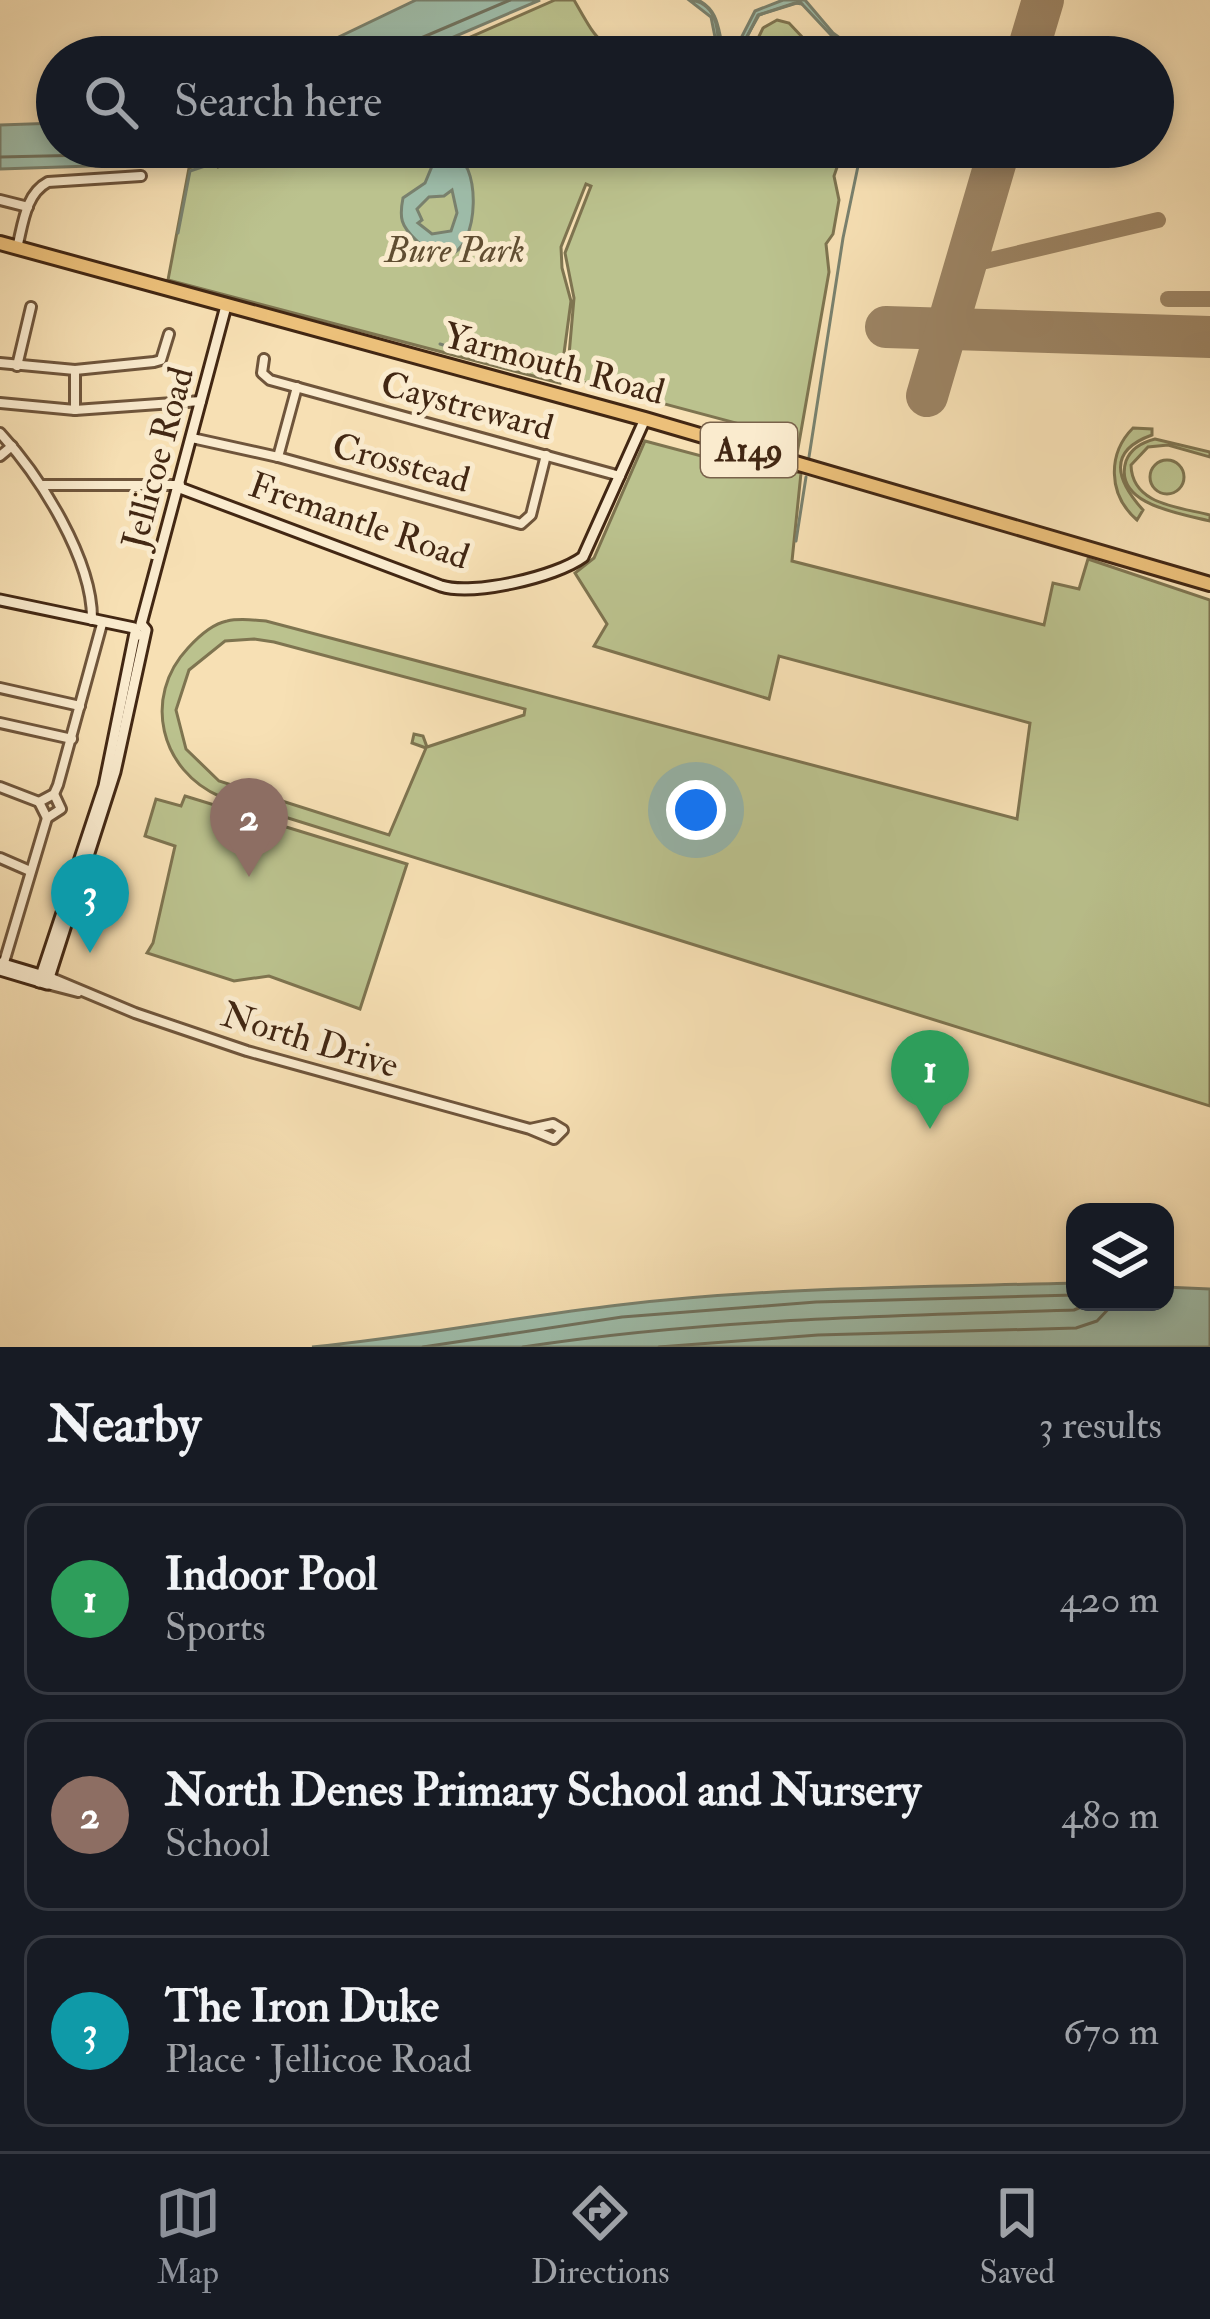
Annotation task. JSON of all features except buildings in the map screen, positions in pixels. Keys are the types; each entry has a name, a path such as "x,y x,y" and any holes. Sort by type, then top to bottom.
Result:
{"main road":[{"name":"A149","path":"0,243 226,306"},
{"name":"Yarmouth Road","path":"226,306 645,419 1210,584"}],"street":[{"path":"17,248 34,191 47,182 136,180"},
{"path":"0,200 28,207"},
{"name":"Jellicoe Road","path":"44,980 108,787 139,630 226,306"},
{"path":"17,366 31,307"},
{"path":"0,363 75,370 161,360 169,334"},
{"name":"Caystreward","path":"264,359 265,378 622,476"},
{"path":"75,370 75,410"},
{"path":"278,457 297,387"},
{"path":"0,403 75,410 201,401"},
{"name":"Fremantle Road","path":"180,486 441,586 467,590 576,562 590,548 645,419"},
{"path":"0,434 41,485 74,550 97,623 72,739 54,794 61,809 47,818 1,967"},
{"name":"Crosstead","path":"192,438 520,524 531,515 546,455"},
{"path":"0,456 12,446"},
{"path":"41,485 180,486"},
{"path":"0,600 139,630"},
{"path":"0,688 80,706"},
{"path":"0,723 72,739"},
{"path":"0,788 39,802 47,818"},
{"path":"39,802 54,794"},
{"path":"0,859 30,871"},
{"name":"North Drive","path":"1,967 281,1061 558,1138 563,1130 553,1124 530,1129"}],"green space":[{"path":"555,0 574,0 596,36 473,36"},
{"path":"777,20 789,23 801,36 759,36"},
{"name":"Bure Park","path":"189,168 837,168 839,200 833,234 826,244 829,272 797,454 792,438 567,378 574,298 565,253 591,186 586,184 561,247 571,301 560,383 168,280"},
{"path":"1133,428 1152,429 1152,435 1128,449 1120,467 1127,488 1143,510 1137,520 1120,498 1114,474 1119,449"},
{"path":"1155,439 1210,452 1210,457 1168,445 1148,447 1131,465 1139,489 1159,502 1210,515 1210,521 1153,505 1129,488 1124,476 1128,456"},
{"path":"645,441 735,465 736,460 801,473 792,561 1044,625 1053,583 1079,589 1088,559 1210,600 1210,1106 221,797 184,770 172,751 162,710 174,667 216,625 256,620 1017,819 1030,723 779,656 769,699 594,646 607,624 575,573 594,558","holes":["225,641 274,642 525,709 524,715 427,747 423,736 414,734 412,743 426,748 389,835 219,781 186,749 176,710 189,670"]},
{"path":"1167,460 1179,465 1184,477 1179,489 1167,494 1155,489 1150,477 1155,465"},
{"path":"185,796 407,864 360,1009 269,976 234,981 147,953 175,846 145,836 156,799 181,806"}],"water":[{"path":"416,0 540,0 456,36 341,36"},
{"path":"689,0 710,11 717,36 711,17"},
{"path":"783,0 805,0 837,36 832,36 800,2 759,15 747,36 742,36 755,11"},
{"path":"36,124 36,168 0,169 0,125"},
{"path":"431,168 467,168 473,204 466,238 458,250 447,255 433,253 416,240 402,221 403,198 425,183","holes":["452,190 457,213 451,231 432,234 418,223 422,220 417,209 429,197"]},
{"path":"1066,1283 1066,1311 1174,1311 1174,1287 1210,1289 1210,1347 312,1347 676,1299"}],"waterway":[{"path":"698,0 711,11 720,36"},
{"path":"748,36 758,15 802,4"},
{"path":"178,233 190,171 199,168"},
{"path":"809,457 858,168"},
{"path":"440,344 460,350"},
{"path":"796,541 806,477"}],"taxiway":[{"path":"965,266 1158,220"},
{"path":"1168,299 1210,299"}],"runway":[{"path":"1032,36 1043,0"},
{"path":"927,396 994,168"},
{"path":"886,327 1210,337"}],"place":[{"name":"North Denes Primary School and Nursery","path":"249,877"},
{"name":"The Iron Duke","path":"90,953"},
{"name":"Indoor Pool","path":"930,1129"}]}
